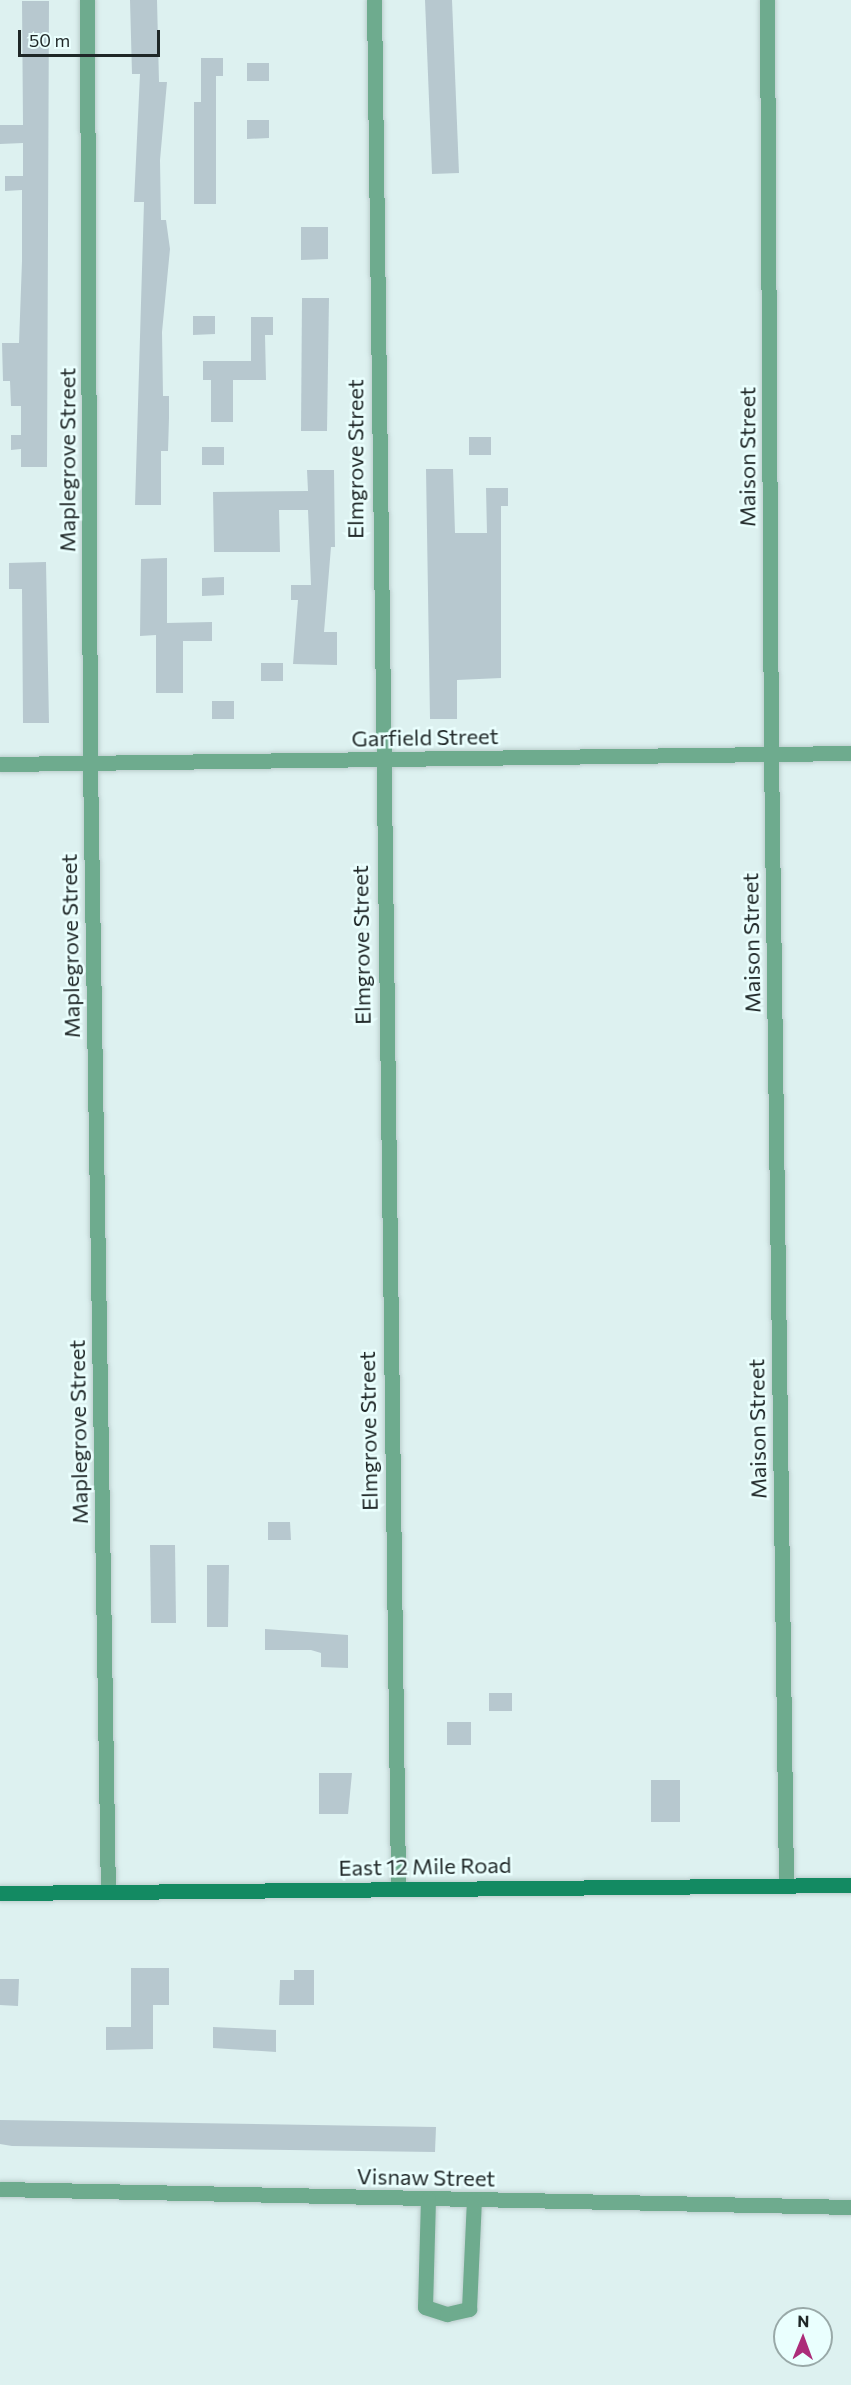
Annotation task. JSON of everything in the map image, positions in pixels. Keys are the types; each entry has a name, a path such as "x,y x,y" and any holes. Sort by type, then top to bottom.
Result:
{"main road":[{"name":"East 12 Mile Road","path":"0,1893 851,1885"}],"street":[{"name":"Maplegrove Street","path":"87,0 90,764 108,1892"},
{"name":"Elmgrove Street","path":"374,0 380,761 398,1888"},
{"name":"Maison Street","path":"767,0 771,753 786,1886"},
{"name":"Garfield Street","path":"0,764 380,761 851,753"},
{"name":"Visnaw Street","path":"0,2189 851,2207"},
{"path":"428,2199 425,2307 447,2314 469,2309 474,2200"}],"building":[{"path":"130,0 157,0 159,82 167,82 160,160 161,220 166,220 170,249 162,332 163,396 169,396 169,418 168,451 161,451 161,505 135,505 144,202 134,202 140,74 132,74"},
{"path":"425,0 452,0 459,173 432,174"},
{"path":"22,1 49,1 47,467 21,467 21,449 11,450 11,435 21,435 21,406 11,406 10,381 3,381 2,343 19,343 22,261 22,190 5,191 5,176 23,176 23,143 0,144 0,125 23,125"},
{"path":"201,58 223,58 223,76 216,76 216,204 194,204 194,102 201,102"},
{"path":"247,63 269,63 269,81 247,81"},
{"path":"247,120 269,120 269,138 247,139"},
{"path":"301,227 328,227 328,259 301,260"},
{"path":"302,298 329,298 327,431 301,431"},
{"path":"193,316 215,316 215,334 193,335"},
{"path":"251,317 273,317 273,335 265,335 266,380 233,380 233,422 211,422 211,380 203,380 203,361 251,361"},
{"path":"469,437 491,437 491,455 469,455"},
{"path":"202,447 224,447 224,465 202,465"},
{"path":"426,469 453,469 455,533 487,533 486,488 508,488 508,506 501,506 501,678 457,680 457,719 430,719"},
{"path":"307,470 334,470 335,547 331,547 324,632 337,632 337,665 293,664 298,600 291,600 291,585 311,585 308,510 279,510 280,552 214,552 213,492 308,491"},
{"path":"167,558 167,623 212,622 212,641 183,641 183,693 156,693 156,635 140,636 141,559"},
{"path":"46,562 49,723 23,723 22,589 9,589 9,563"},
{"path":"224,577 224,595 202,596 202,578"},
{"path":"261,663 283,663 283,681 261,681"},
{"path":"212,701 234,701 234,719 212,719"},
{"path":"268,1522 290,1522 291,1540 268,1540"},
{"path":"150,1545 175,1545 176,1623 151,1623"},
{"path":"207,1565 229,1565 228,1627 207,1627"},
{"path":"265,1629 348,1635 348,1668 321,1667 321,1653 311,1650 265,1650"},
{"path":"489,1693 512,1693 512,1711 489,1711"},
{"path":"447,1722 471,1722 471,1745 447,1745"},
{"path":"319,1773 352,1773 348,1814 319,1814"},
{"path":"651,1780 680,1780 680,1822 651,1822"},
{"path":"131,1968 169,1968 169,2005 153,2005 153,2049 106,2050 106,2027 131,2027"},
{"path":"294,1970 314,1970 314,2005 279,2005 280,1980 294,1980"},
{"path":"0,1979 19,1979 18,2006 0,2005"},
{"path":"213,2027 276,2030 276,2052 213,2048"},
{"path":"0,2120 436,2127 435,2152 12,2146 0,2144"}]}
